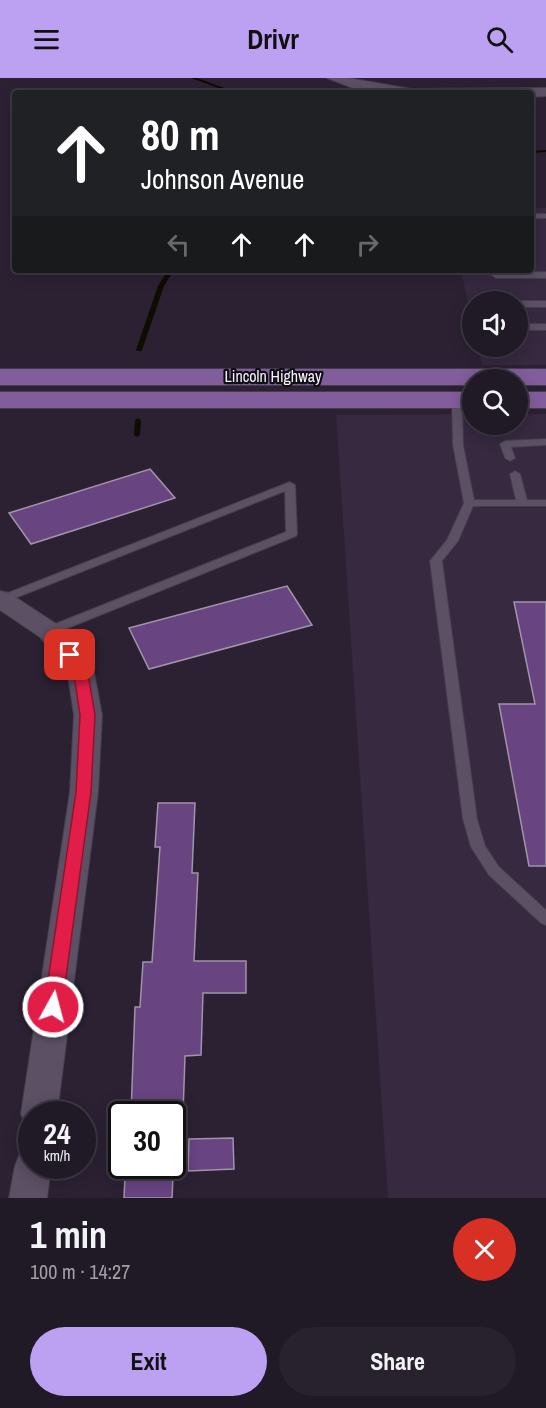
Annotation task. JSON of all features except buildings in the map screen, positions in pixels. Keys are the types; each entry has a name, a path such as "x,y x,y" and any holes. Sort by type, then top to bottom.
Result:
{"main road":[{"name":"Lincoln Highway","path":"0,377 546,376"},
{"name":"Lincoln Highway","path":"0,400 462,400"},
{"path":"528,400 546,400"}],"street":[{"path":"334,78 351,85 390,90"},
{"path":"0,599 49,631 80,668 88,715 84,792 41,1101"},
{"path":"28,1198 31,1179"}],"lane":[{"path":"496,273 546,275"},
{"path":"528,304 546,304"},
{"path":"528,327 546,327"},
{"path":"462,419 458,445 469,502 452,541 436,561 470,819 478,847 494,871 546,919"},
{"path":"510,458 506,444 546,442"},
{"path":"515,474 522,502"},
{"path":"0,599 290,484 292,534 49,631"},
{"path":"469,502 546,503"}],"shaded area":[{"path":"534,208 546,208 546,365 482,365 480,357 528,357 528,291 465,291 462,273 534,273"},
{"path":"462,414 462,435 528,435 528,414 546,414 546,1198 388,1198 336,415"}],"waterway":[{"path":"193,78 227,90"},
{"path":"534,152 546,151"},
{"path":"139,350 161,286 169,273"},
{"path":"137,435 138,420"}],"route":[{"path":"53,1007 84,792 88,715 80,668 70,655"}]}
